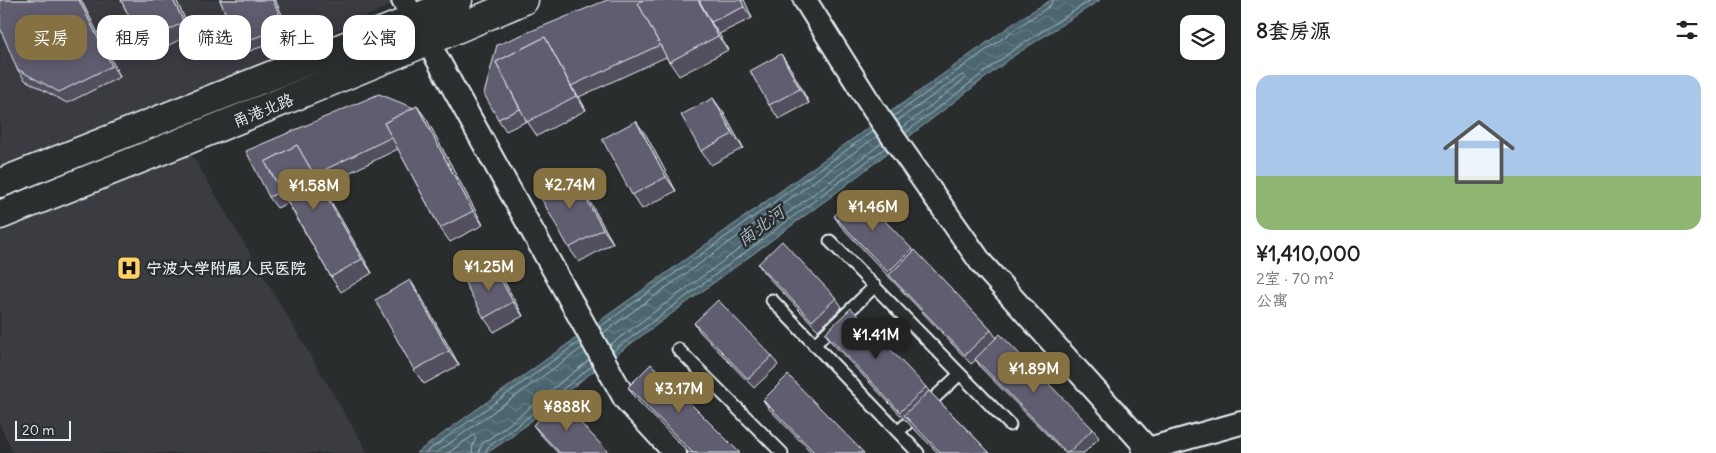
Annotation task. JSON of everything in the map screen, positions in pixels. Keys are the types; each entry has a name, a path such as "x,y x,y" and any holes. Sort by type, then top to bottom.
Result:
{"main road":[{"name":"甬港北路","path":"0,183 408,9 458,0"},
{"name":"甬港北路","path":"0,215 428,42 524,0"}],"street":[{"path":"805,0 878,116 982,264 1147,452 1241,423"},
{"path":"408,9 625,399 675,453"}],"lane":[{"path":"830,241 1010,425"},
{"path":"814,345 874,286"},
{"path":"772,300 918,453"},
{"path":"678,349 782,453"},
{"path":"898,432 960,374"}],"shaded area":[{"name":"宁波大学附属人民医院","path":"0,0 401,0 369,15 343,15 343,27 333,32 333,15 261,15 261,60 274,60 166,111 368,453 13,453 0,425"}],"water":[{"name":"南北河","path":"1051,0 1100,0 1015,55 833,195 583,379 511,437 487,453 416,453 1021,18"}],"building":[{"path":"0,0 79,0 86,15 15,15 15,60 87,60 87,16 97,36 97,60 109,60 112,66 59,92 17,69 0,28"},
{"path":"121,0 173,0 180,15 179,24 169,30 169,15 128,15"},
{"path":"220,0 273,0 280,15 261,15 261,36 251,39 251,15 226,15"},
{"path":"607,0 643,0 638,3 660,45 571,86 545,37 496,62 520,109 498,119 484,94 497,45"},
{"path":"643,0 698,0 718,36 669,62 638,3"},
{"path":"699,0 741,0 744,7 711,22"},
{"path":"545,37 576,96 527,122 496,62"},
{"path":"781,54 800,89 769,105 750,71"},
{"path":"379,94 414,108 384,123 392,137 314,175 297,145 265,162 281,191 269,197 246,151"},
{"path":"713,98 733,134 701,151 681,115"},
{"path":"417,106 473,211 440,228 384,123"},
{"path":"636,121 666,177 632,195 602,139"},
{"path":"297,145 362,259 331,277 265,162"},
{"path":"571,172 603,229 569,248 537,191"},
{"path":"858,193 912,249 888,272 834,216"},
{"path":"782,241 836,298 812,321 758,264"},
{"path":"915,250 991,330 965,355 889,275"},
{"path":"494,267 513,302 484,318 465,283"},
{"path":"410,280 449,351 414,370 375,300"},
{"path":"718,300 772,356 748,379 694,323"},
{"path":"851,308 926,387 900,412 825,333"},
{"path":"1000,334 1093,429 1068,453 975,359"},
{"path":"651,364 740,453 693,453 628,387"},
{"path":"788,375 864,453 815,453 763,400"},
{"path":"929,391 990,453 941,453 904,415"},
{"path":"559,400 609,453 560,453 533,425"}],"place":[{"name":"宁波大学附属人民医院","path":"129,268"}]}
